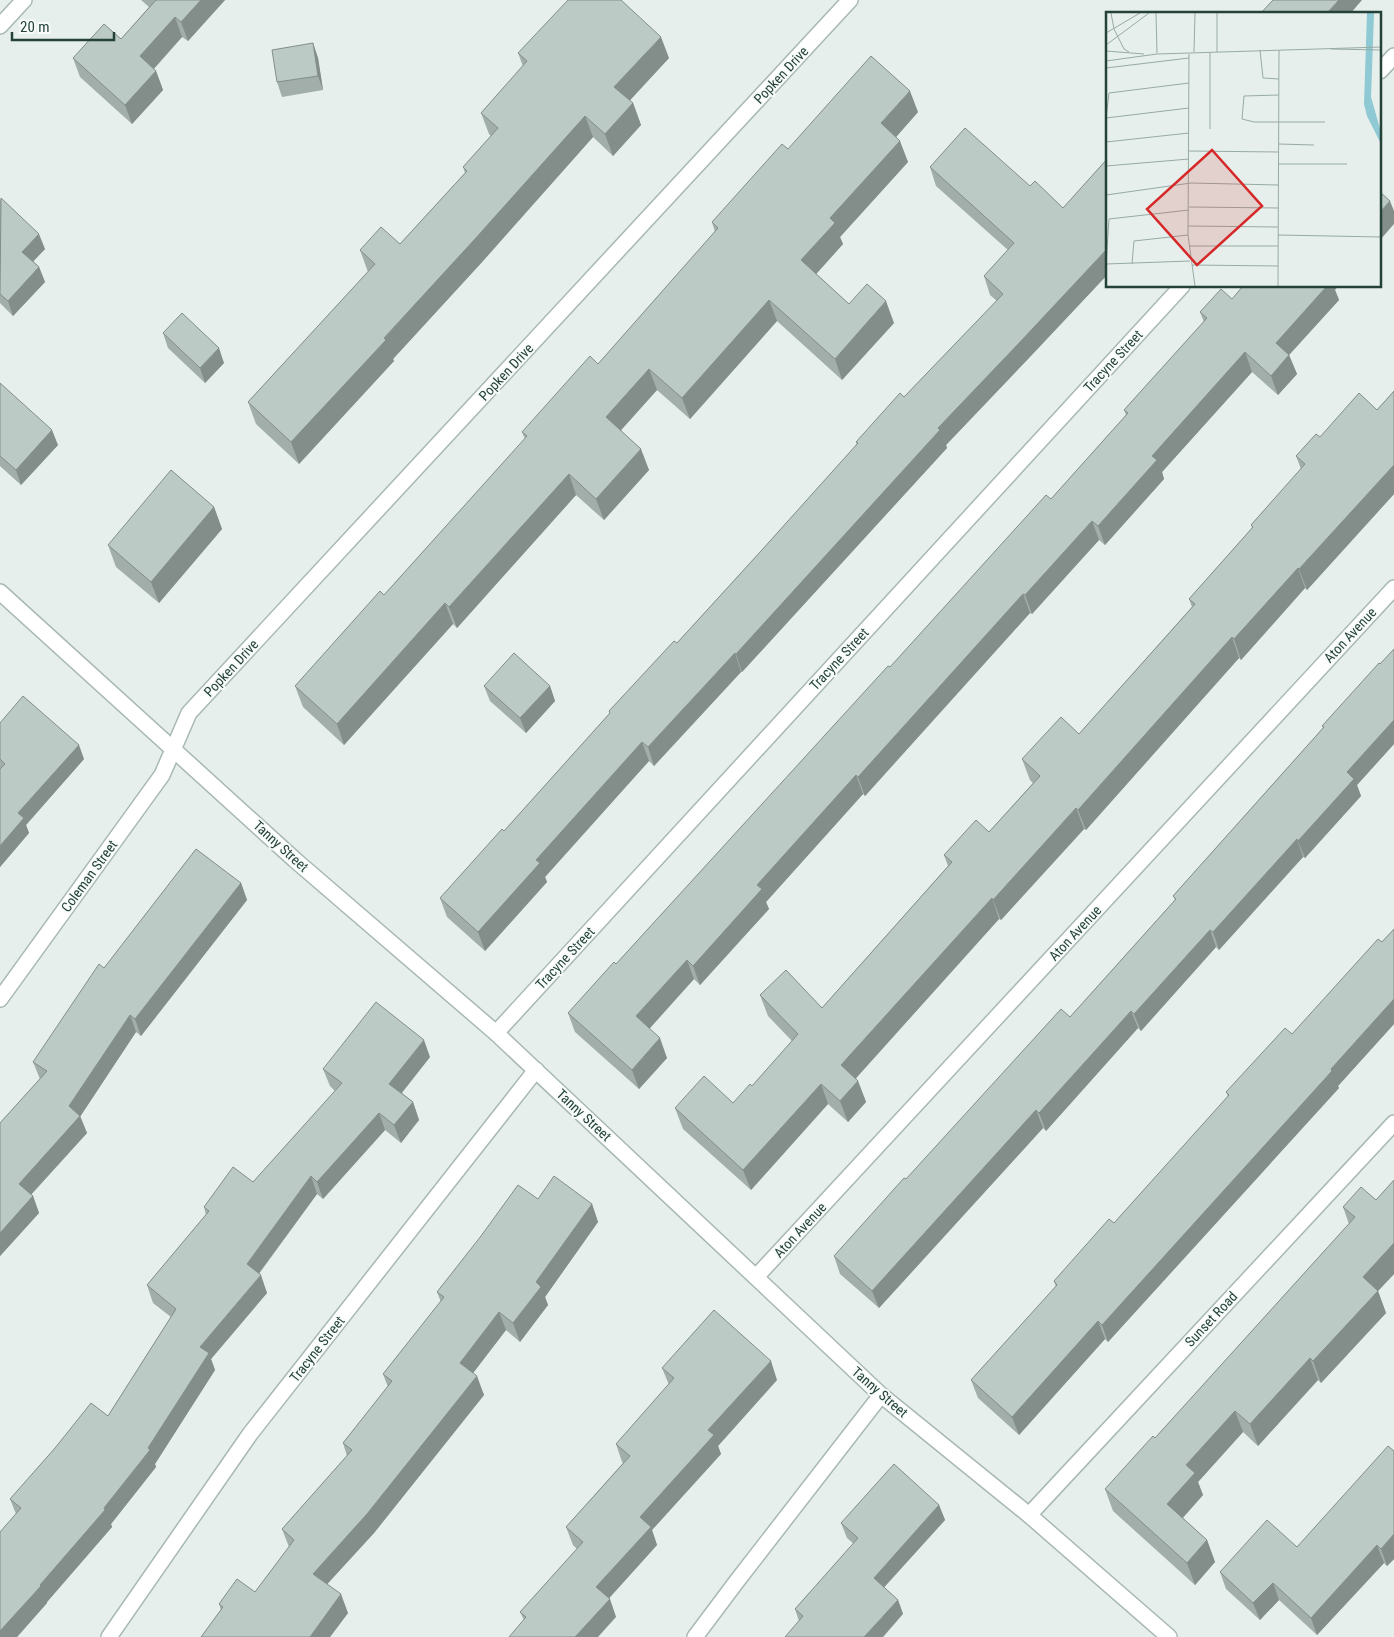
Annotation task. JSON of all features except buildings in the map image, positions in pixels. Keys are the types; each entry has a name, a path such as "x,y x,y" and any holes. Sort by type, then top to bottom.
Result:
{"street":[{"path":"0,26 24,0"},
{"name":"Popken Drive","path":"173,750 189,713 850,0"},
{"path":"1382,68 1394,56"},
{"name":"Tracyne Street","path":"496,1033 1180,288"},
{"name":"Aton Avenue","path":"756,1277 1394,588"},
{"name":"Tanny Street","path":"0,592 295,860 496,1033 881,1395 1029,1515 1169,1637"},
{"name":"Coleman Street","path":"0,999 162,775 173,750"},
{"name":"Tracyne Street","path":"109,1637 250,1434 536,1070"},
{"name":"Sunset Road","path":"1029,1515 1394,1123"},
{"path":"695,1637 736,1581 881,1395"}]}
